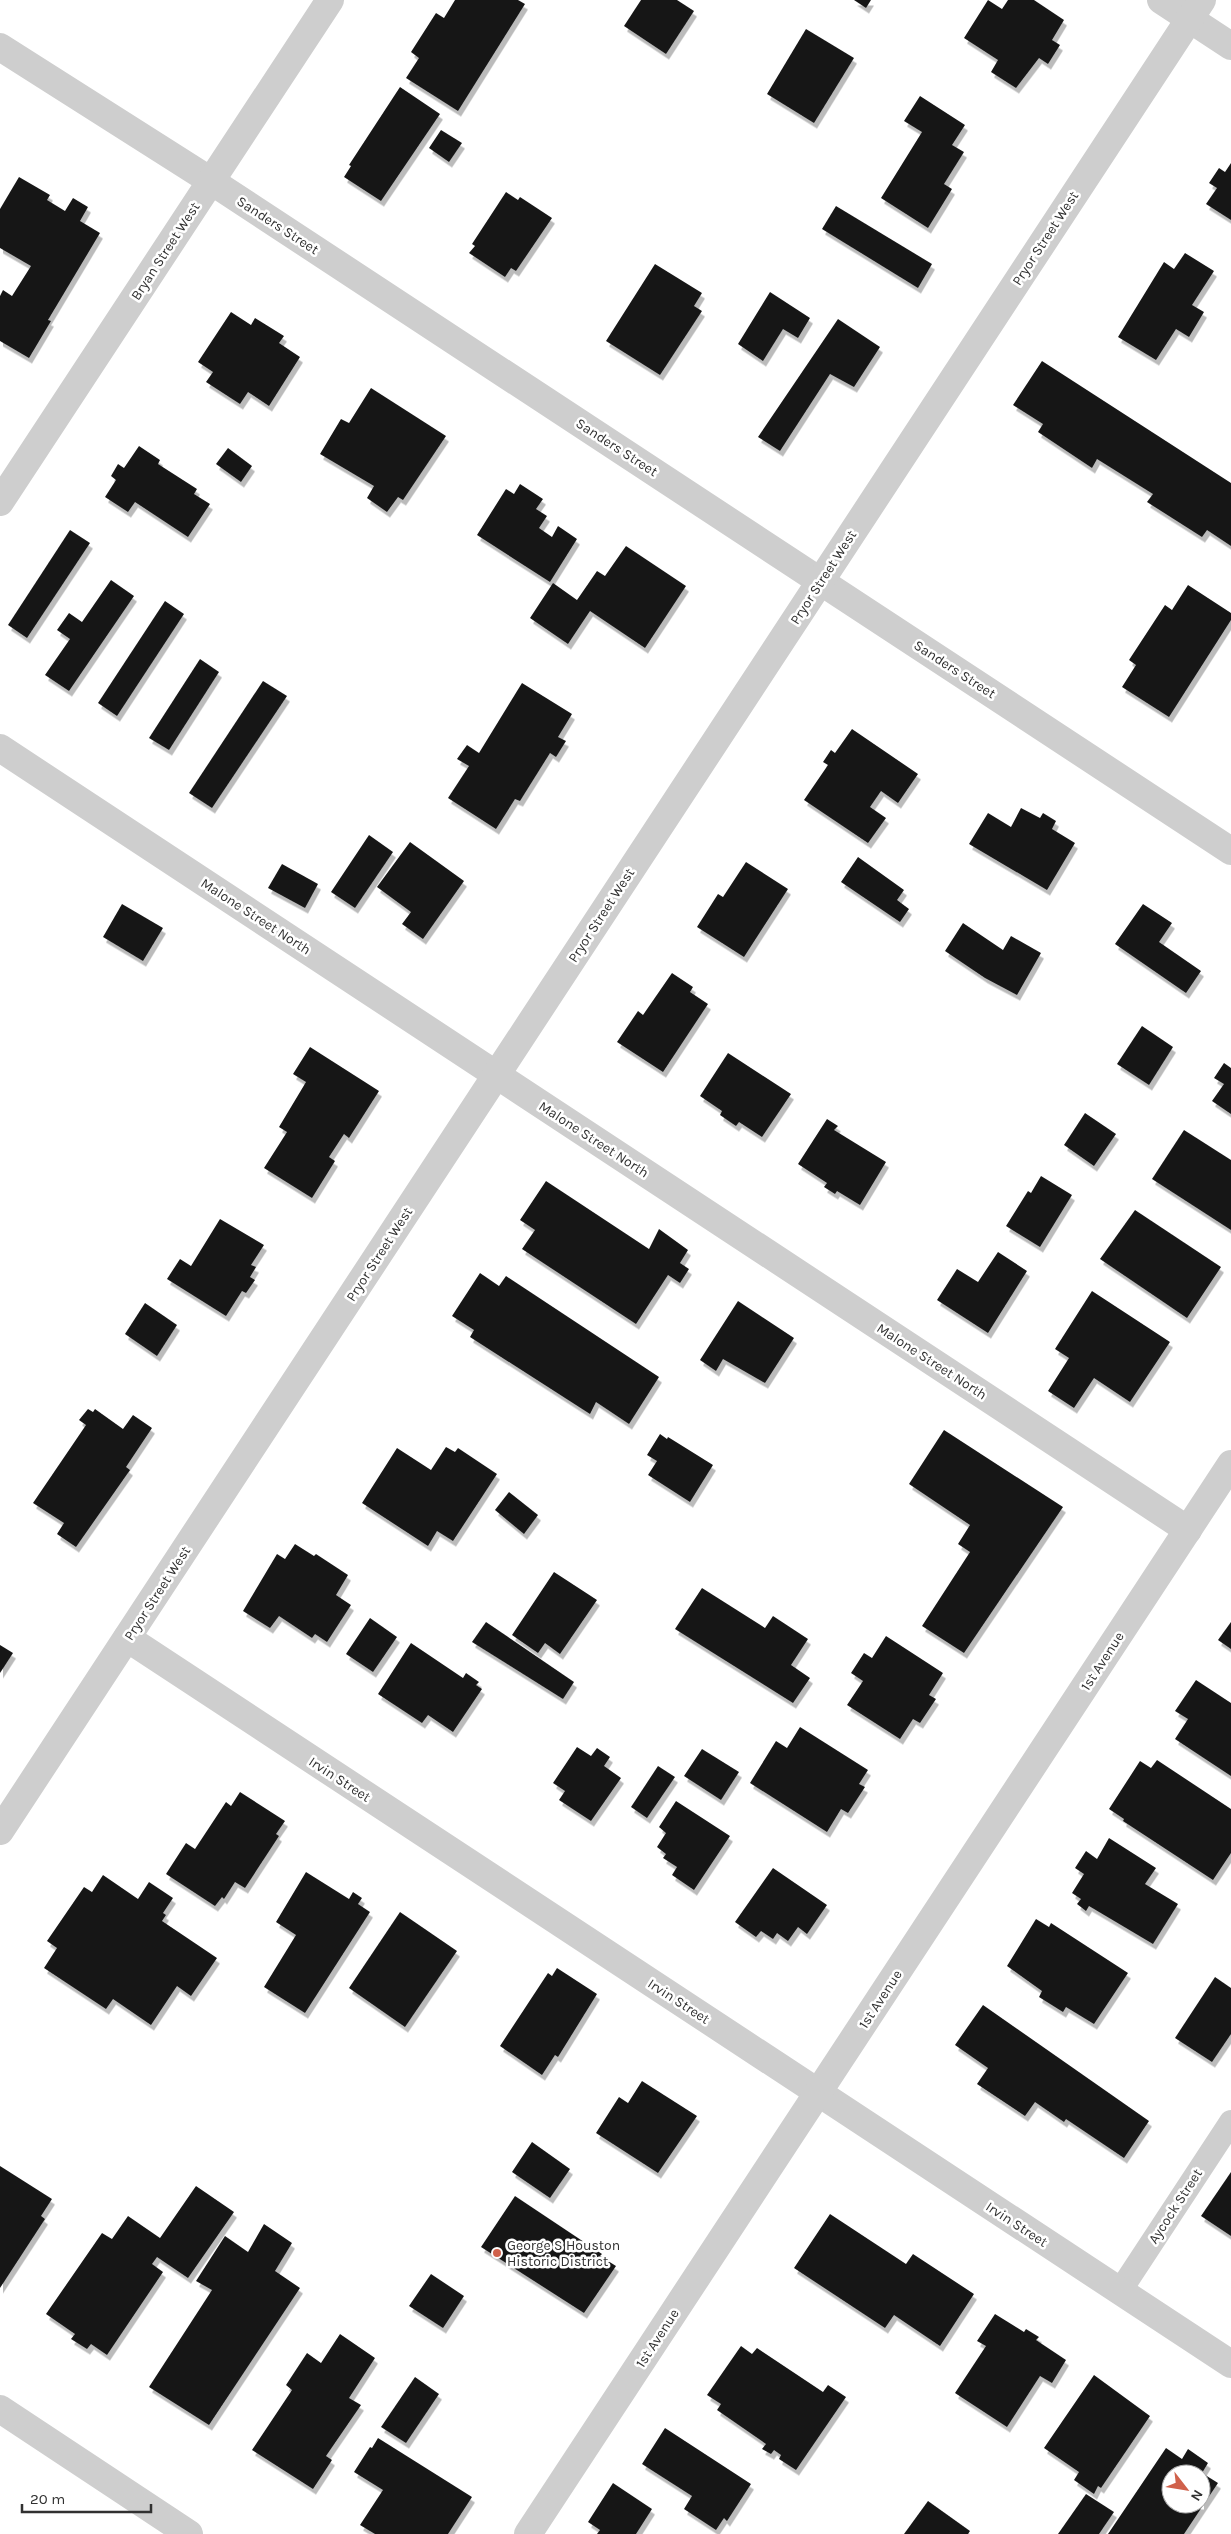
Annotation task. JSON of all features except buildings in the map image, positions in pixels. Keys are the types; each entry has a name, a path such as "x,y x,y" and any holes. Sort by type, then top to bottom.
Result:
{"street":[{"name":"Bryan Street West","path":"0,502 330,0"},
{"path":"1161,0 1196,9 1231,46"},
{"name":"Pryor Street West","path":"0,1831 1196,9"},
{"name":"Sanders Street","path":"0,47 211,180 1231,851"},
{"name":"Malone Street North","path":"0,748 1188,1530"},
{"name":"1st Avenue","path":"528,2534 1231,1464"},
{"name":"Irvin Street","path":"127,1638 1231,2364"},
{"path":"0,2409 189,2534"}],"lane":[{"name":"Aycock Street","path":"1120,2291 1231,2122"}],"place":[{"name":"George S Houston Historic District","path":"497,2253"}]}
